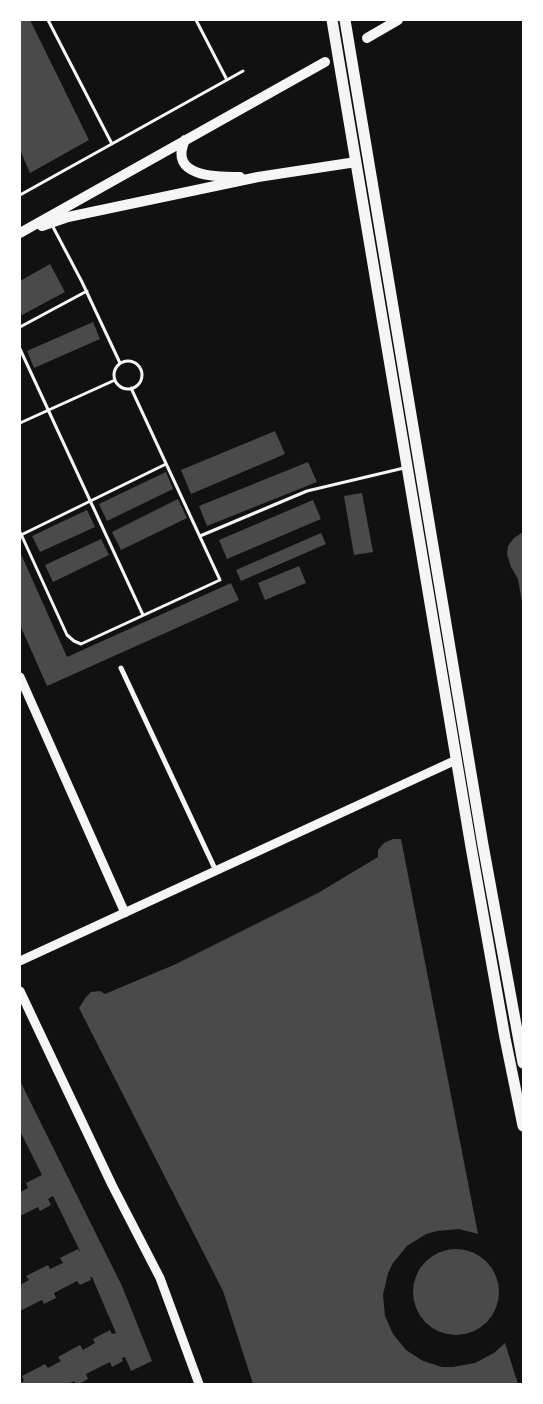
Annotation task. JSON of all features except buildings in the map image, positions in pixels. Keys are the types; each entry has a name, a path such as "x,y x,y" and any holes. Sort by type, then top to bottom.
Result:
{"highway":[{"path":"332,20 456,760 500,1010 523,1126"},
{"path":"345,20 483,845 523,1064"}],"main road":[{"path":"367,38 398,20"},
{"path":"20,233 325,62"},
{"path":"186,140 181,150 181,156 189,167 199,174 215,177 258,177"},
{"path":"20,233 68,217 258,177 356,162"}],"street":[{"path":"121,668 216,871"},
{"path":"20,677 125,913"},
{"path":"20,961 456,760"},
{"path":"20,991 112,1185 160,1278 199,1384"}],"lane":[{"path":"48,20 112,144"},
{"path":"196,20 227,80"},
{"path":"20,195 243,71"},
{"path":"51,223 120,363"},
{"path":"20,327 86,291"},
{"path":"20,349 143,615"},
{"path":"132,361 136,363 141,371 140,381 131,388 123,388 115,380 115,368 120,363 132,361"},
{"path":"20,423 115,380"},
{"path":"131,388 220,580 81,644 74,641 67,635 21,533 166,464"},
{"path":"200,536 307,491 407,467"}]}
